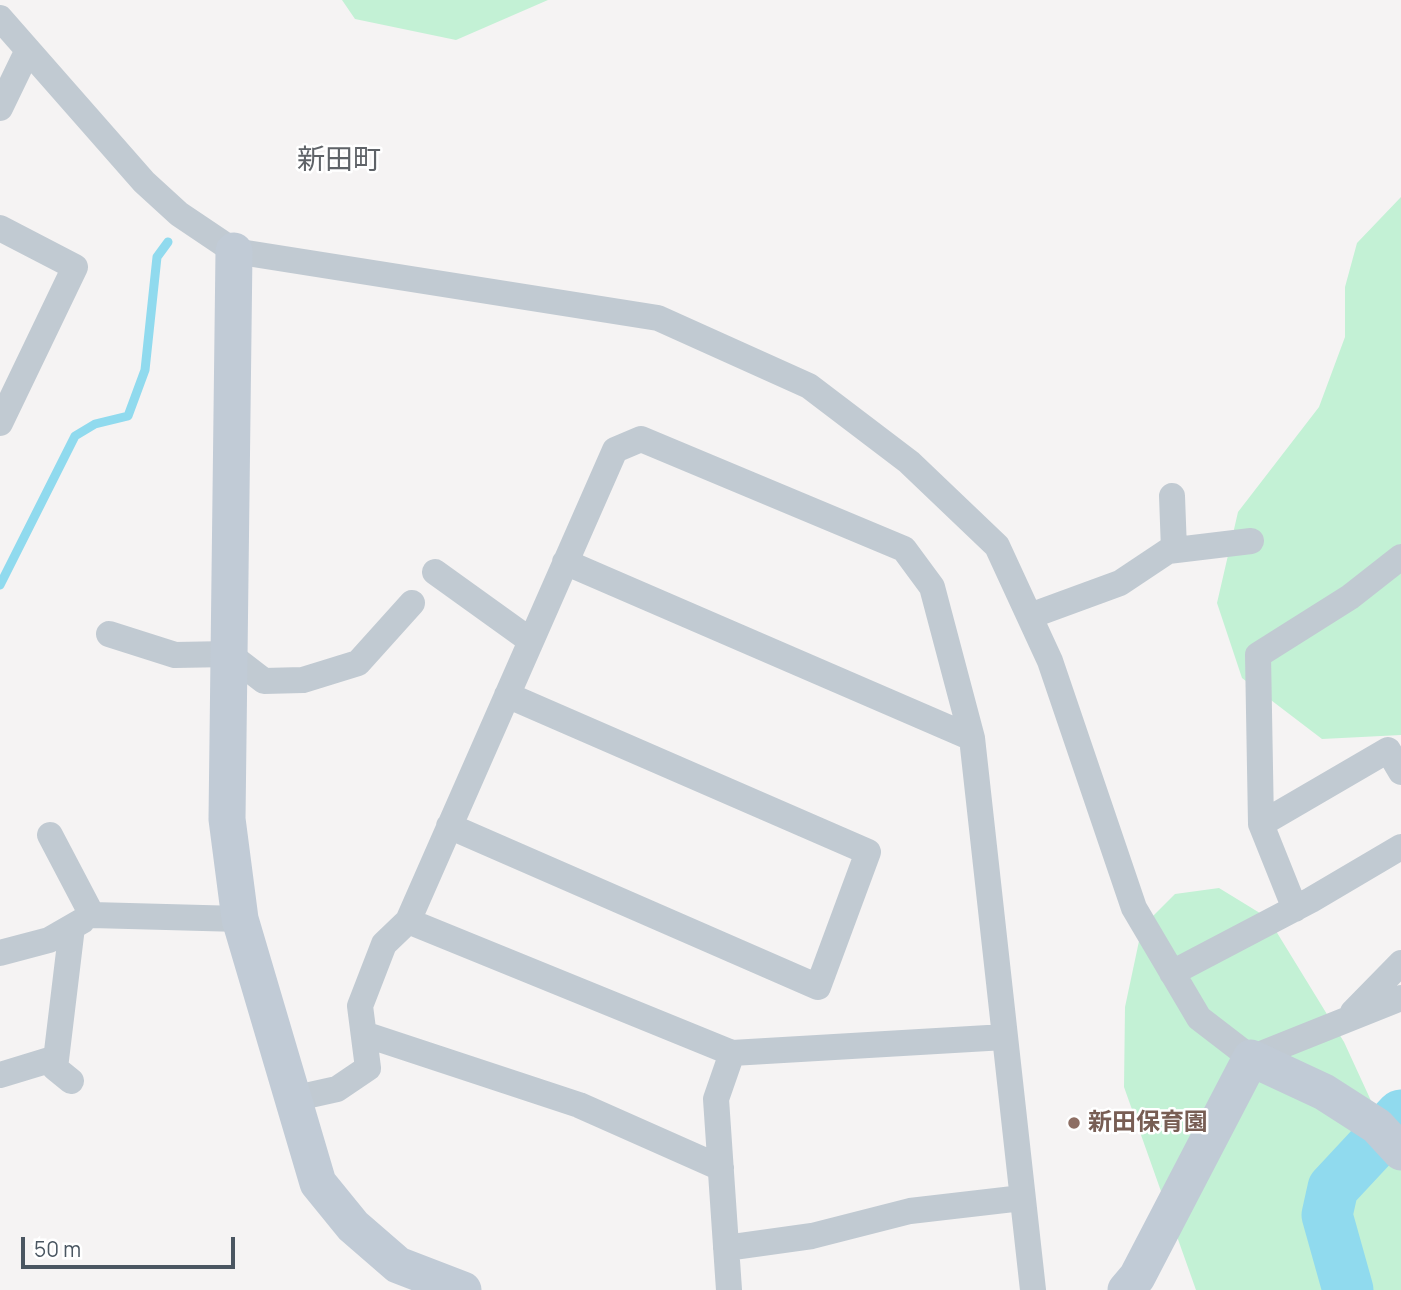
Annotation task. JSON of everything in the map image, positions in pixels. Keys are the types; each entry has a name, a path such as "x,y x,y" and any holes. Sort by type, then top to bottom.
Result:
{"street":[{"path":"0,18 144,182 179,214 234,251 658,318 809,386 909,462 998,546 1051,661 1134,908 1199,1018 1251,1058 1324,1093 1377,1126 1401,1152"},
{"path":"0,108 28,50"},
{"path":"0,228 75,267 0,423"},
{"path":"234,251 227,819 240,919 318,1182 353,1226 420,1283 463,1290"},
{"path":"292,1099 337,1089 368,1068 360,1006 384,944 408,921 615,450 642,439 904,549 932,587 972,738 1033,1290"},
{"path":"1172,496 1174,550"},
{"path":"1030,615 1120,583 1174,550 1251,541"},
{"path":"1295,909 1261,824 1258,655 1350,597 1401,557"},
{"path":"565,562 972,738"},
{"path":"435,572 531,641"},
{"path":"109,634 175,655 229,654 264,681 303,681 358,663 412,603"},
{"path":"449,826 818,987 868,852 507,695"},
{"path":"1261,824 1397,754"},
{"path":"50,835 82,921 55,1068 71,1081"},
{"path":"1172,972 1295,909 1401,846"},
{"path":"0,953 49,940 82,921 240,919"},
{"path":"408,921 732,1053 1005,1037"},
{"path":"1349,1017 1401,963"},
{"path":"1126,1290 1137,1277 1251,1058 1349,1017 1401,999"},
{"path":"364,1034 579,1105 721,1168"},
{"path":"729,1290 716,1099 732,1053"},
{"path":"0,1075 56,1058"},
{"path":"726,1248 812,1236 910,1212 1022,1198"}],"green space":[{"path":"342,0 548,0 456,40 355,19"},
{"path":"1401,197 1401,735 1322,739 1242,678 1217,603 1238,512 1319,407 1345,337 1345,287 1357,243"},
{"path":"1219,888 1268,918 1344,1042 1401,1166 1401,1290 1196,1290 1124,1087 1125,1007 1142,927 1175,894"}],"waterway":[{"path":"0,585 75,436 95,424 128,416 145,370 157,257 168,242"},
{"path":"1348,1290 1327,1215 1333,1188 1401,1115"}],"place":[{"name":"新田保育園","path":"1074,1123"}],"district":[{"name":"新田町","path":"339,161"}]}
